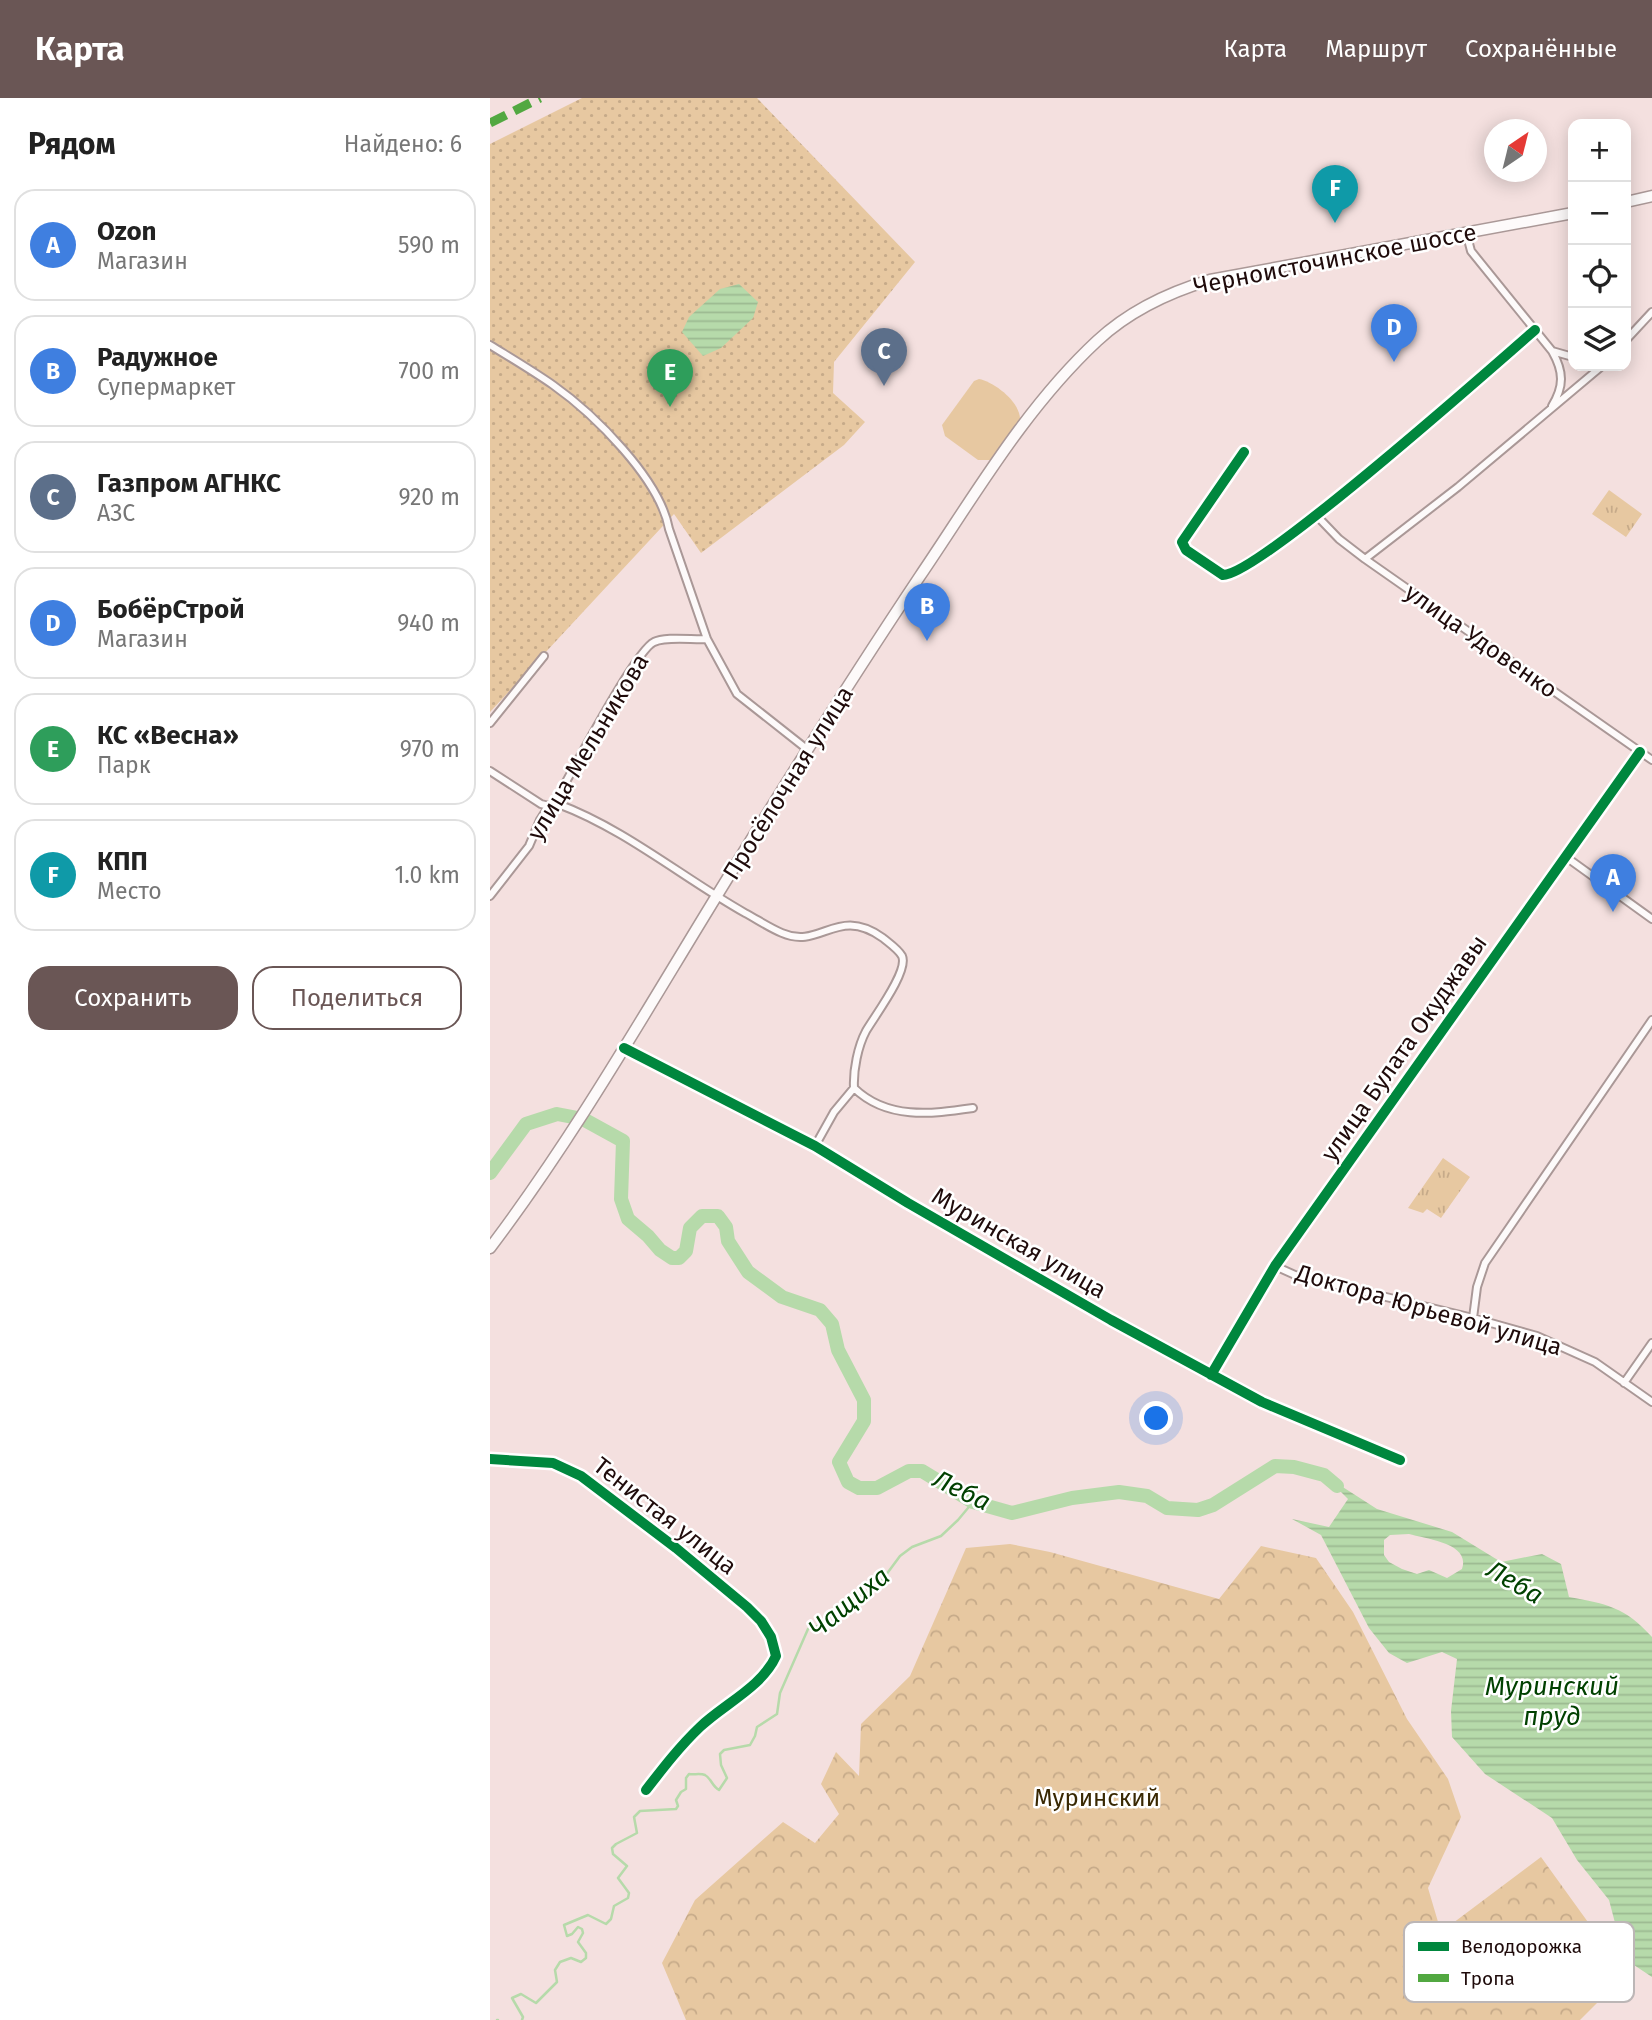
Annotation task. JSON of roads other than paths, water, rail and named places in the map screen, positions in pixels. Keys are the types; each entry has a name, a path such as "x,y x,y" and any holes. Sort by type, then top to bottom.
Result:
{"main road":[{"path":"1631,201 1652,197"},
{"name":"Черноисточинское шоссе","path":"1107,333 1150,305 1192,285 1568,214"},
{"name":"Просёлочная улица","path":"490,1248 524,1203 624,1048 716,896 899,608 1033,409 1107,333"}],"street":[{"path":"1466,232 1471,251 1552,351 1562,376 1561,389 1552,408"},
{"path":"1631,335 1652,312"},
{"path":"1244,452 1182,544 1186,550 1218,573 1226,575 1251,563 1316,515 1535,330"},
{"path":"490,345 555,386 591,415 631,460 655,491 666,512 669,529 707,639 737,694 808,750"},
{"path":"1552,351 1568,356"},
{"path":"1364,559 1458,487 1596,371"},
{"name":"улица Удовенко","path":"1316,515 1339,539 1364,559 1652,760"},
{"name":"улица Мельникова","path":"490,895 529,846 540,820 550,806 558,804 563,787 633,667 651,642 707,639"},
{"path":"490,723 544,656"},
{"name":"улица Булата Окуджавы","path":"1211,1375 1275,1266 1640,752"},
{"path":"490,771 541,804 550,806"},
{"path":"558,804 613,831 716,896 787,935 803,937 853,924 871,930 890,943 902,956 904,964 865,1033 853,1078 854,1087 859,1093 898,1112 929,1114 973,1108"},
{"path":"1566,857 1652,919"},
{"path":"1473,1318 1477,1287 1485,1263 1652,1020"},
{"name":"Муринская улица","path":"624,1048 815,1146 908,1203 1211,1375 1262,1402 1400,1460"},
{"path":"815,1146 834,1112 854,1087"},
{"name":"Доктора Юрьевой улица","path":"1275,1266 1295,1275 1473,1318 1561,1345 1595,1362 1652,1402"},
{"path":"1624,1382 1652,1343"},
{"name":"Тенистая улица","path":"490,1459 553,1463 581,1476 676,1548 747,1607 761,1620 771,1637 776,1656 773,1661 751,1686 701,1726 675,1753 646,1790"}],"water":[{"path":"739,284 758,302 753,318 721,348 703,356 682,332 689,317 720,289"},
{"name":"Муринский пруд","path":"1324,1475 1377,1509 1452,1532 1501,1562 1542,1554 1561,1564 1569,1597 1615,1608 1633,1619 1652,1637 1652,1977 1634,1965 1634,1922 1615,1922 1609,1900 1577,1860 1552,1818 1485,1774 1452,1737 1451,1711 1457,1659 1442,1652 1407,1663 1389,1653 1369,1628 1321,1535 1292,1519 1329,1527 1348,1499","holes":["1409,1534 1436,1540 1454,1548 1463,1560 1462,1569 1447,1578 1429,1570 1417,1574 1402,1569 1389,1562 1384,1555 1384,1540 1390,1535"]}],"waterway":[{"name":"Леба","path":"490,1173 526,1124 557,1114 583,1119 623,1141 621,1199 628,1219 672,1258 679,1258 686,1251 690,1228 702,1216 718,1216 726,1227 728,1241 748,1272 782,1297 820,1310 832,1324 838,1350 864,1400 864,1421 839,1462 848,1482 859,1488 877,1488 909,1471 922,1471 973,1502 1012,1513 1072,1498 1119,1492 1147,1496 1167,1508 1198,1510 1213,1505 1275,1466 1294,1467 1324,1475 1337,1486"},
{"name":"Чащиха","path":"522,2020 523,2017 512,1998 521,1994 536,2003 557,1982 555,1970 560,1962 571,1958 581,1962 586,1958 586,1953 578,1942 583,1933 582,1929 578,1927 567,1936 564,1925 588,1915 606,1924 611,1919 614,1906 628,1898 629,1893 618,1878 627,1866 613,1854 612,1848 637,1833 634,1817 640,1811 676,1809 676,1800 686,1789 686,1778 689,1774 705,1775 719,1790 727,1778 721,1765 720,1754 724,1750 750,1745 757,1727 777,1714 780,1693 808,1629 821,1625 845,1602 867,1593 880,1583 900,1556 912,1547 941,1536 973,1502"}],"place":[{"name":"КПП","path":"1335,223"},
{"name":"БобёрСтрой","path":"1394,362"},
{"name":"Газпром АГНКС","path":"884,386"},
{"name":"КС «Весна»","path":"670,407"},
{"name":"Радужное","path":"927,641"},
{"name":"Ozon","path":"1613,912"}],"park label":[{"name":"Муринский","path":"1097,1798"}]}
